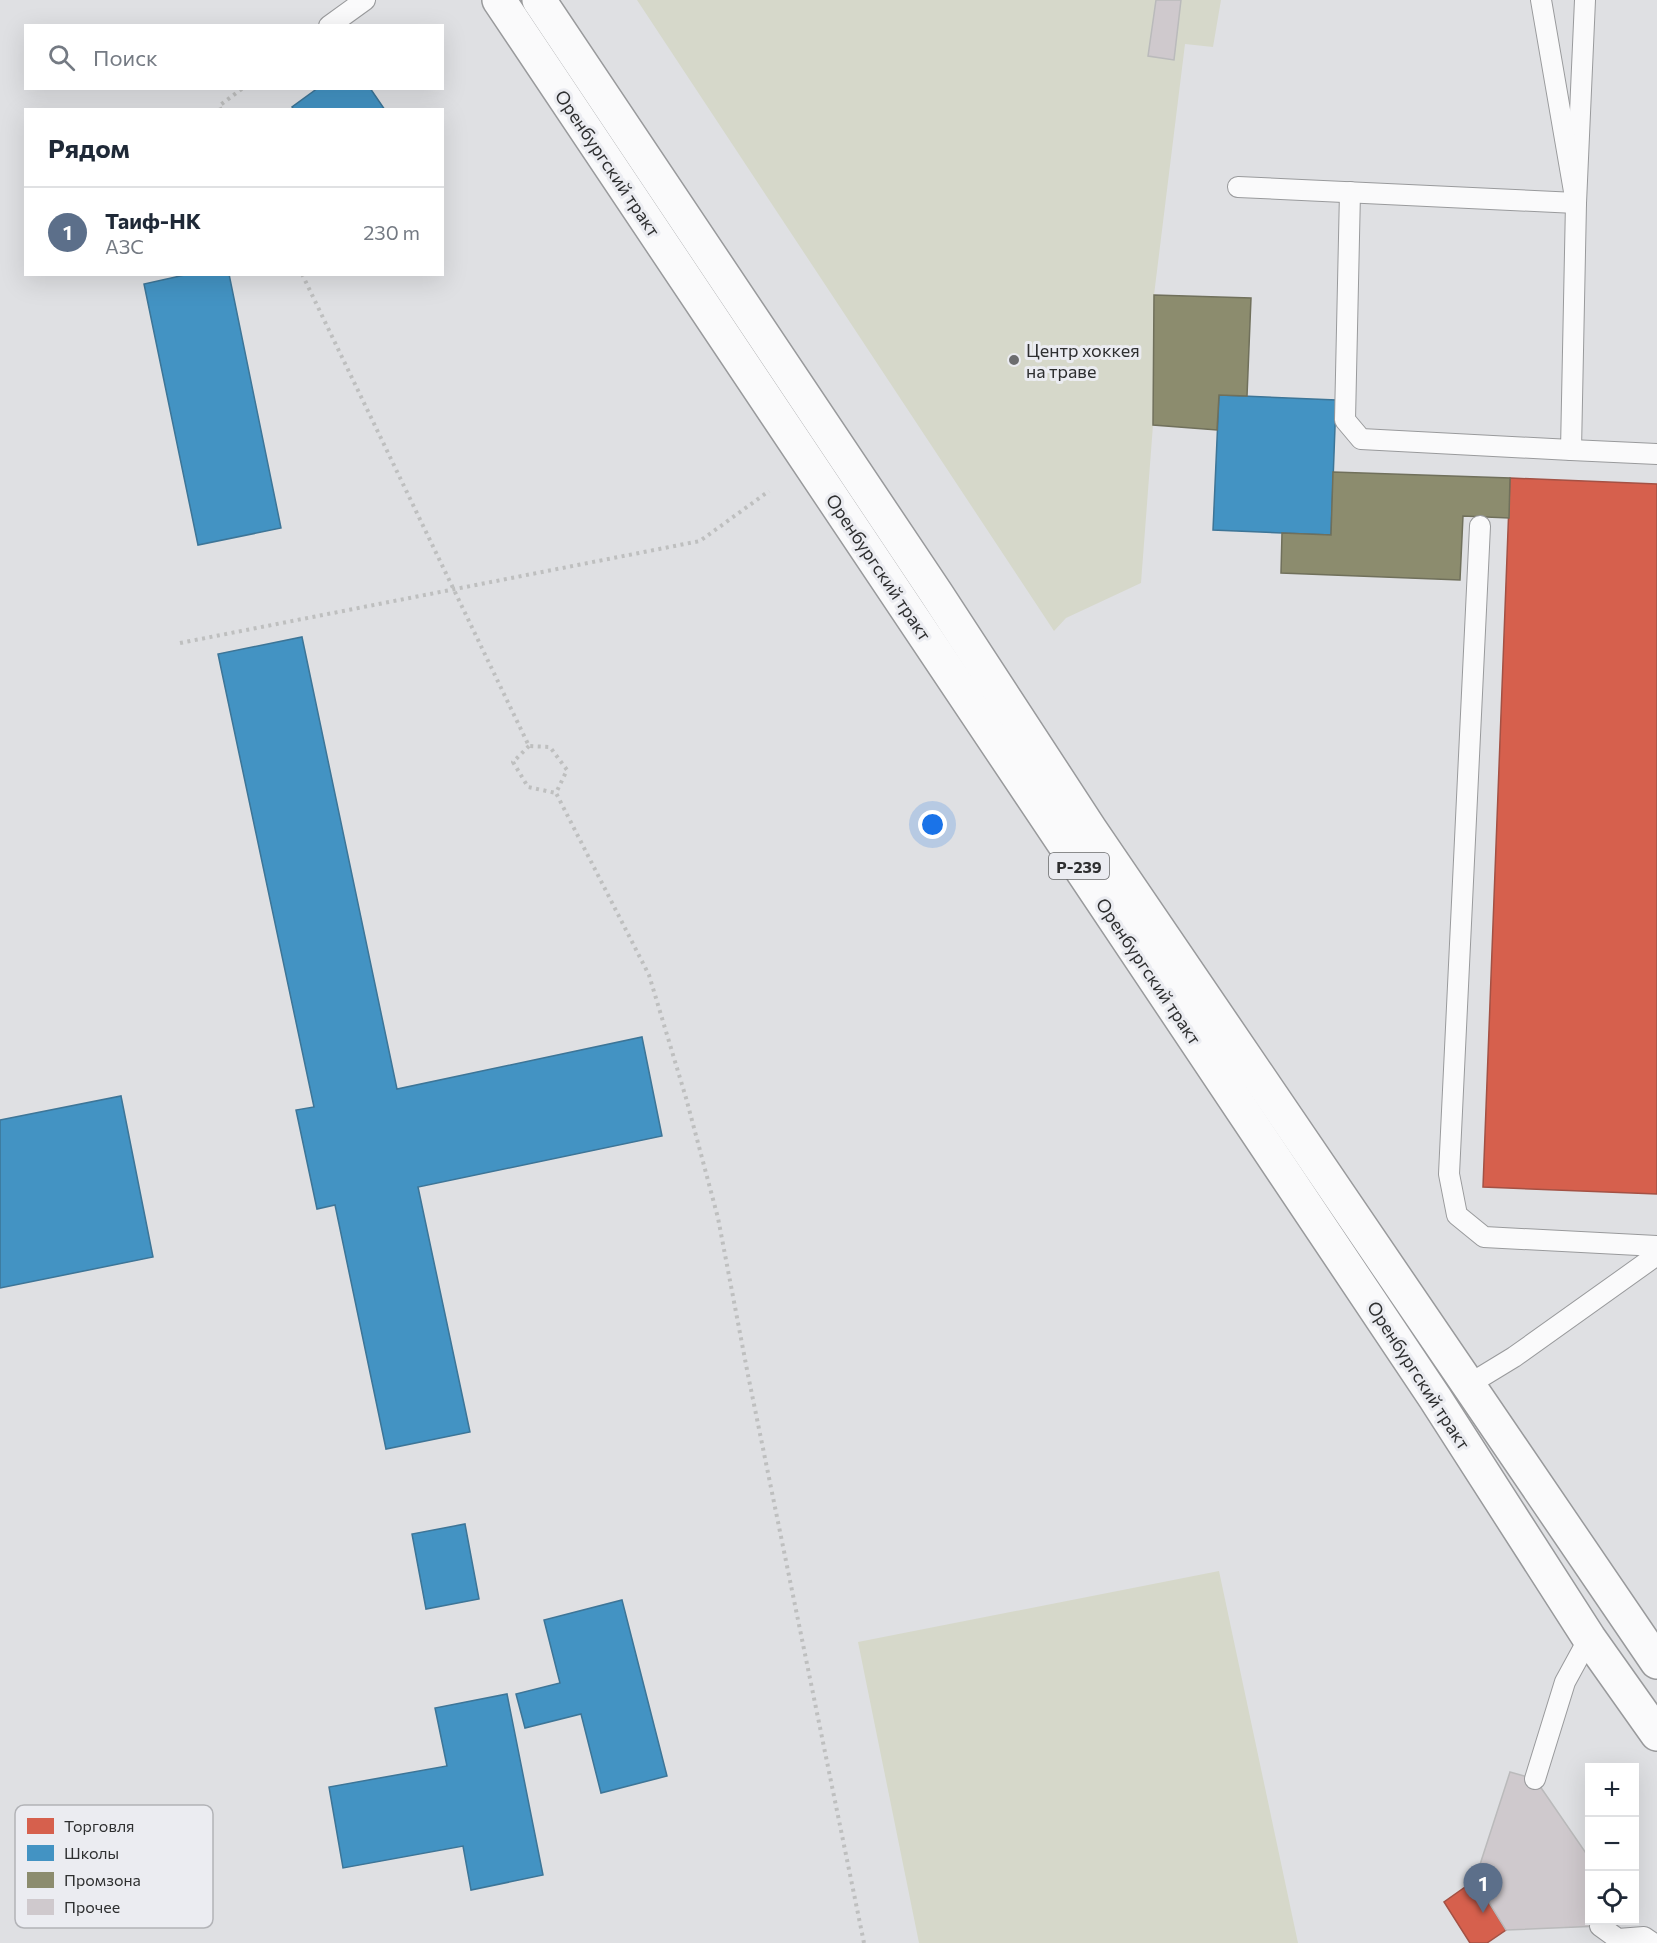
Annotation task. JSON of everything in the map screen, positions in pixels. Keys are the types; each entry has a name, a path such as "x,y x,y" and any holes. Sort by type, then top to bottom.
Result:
{"main road":[{"name":"Оренбургский тракт","path":"499,0 1435,1398 1589,1638 1657,1734"},
{"name":"Оренбургский тракт","path":"538,0 936,593 1090,829 1657,1662"}],"lane":[{"path":"332,24 365,0"},
{"path":"1541,0 1576,203"},
{"path":"1571,450 1576,203 1585,0"},
{"path":"1238,187 1576,203"},
{"path":"1350,192 1345,420 1361,439 1657,454"},
{"path":"1480,526 1449,1174 1457,1215 1484,1237 1657,1246"},
{"path":"1468,1384 1514,1357 1657,1255"},
{"path":"1535,1779 1565,1682 1589,1638"},
{"path":"1600,1926 1618,1939 1644,1938 1653,1943"}],"path":[{"path":"220,108 219,106 240,90"},
{"path":"303,276 529,746"},
{"path":"180,643 700,542 753,501 770,491"},
{"path":"529,746 550,747 567,770 556,793 528,787 513,762 529,746"},
{"path":"556,793 649,975 686,1098 718,1218 750,1387 864,1943"}],"shaded area":[{"name":"Центр хоккея на траве","path":"637,0 1221,0 1213,47 1185,44 1154,295 1153,425 1141,583 1066,618 1054,631"},
{"path":"1219,1571 1298,1943 919,1943 858,1642"}],"building: Торговля":[{"path":"1510,478 1657,484 1657,1194 1483,1187"},
{"path":"1475,1880 1506,1930 1487,1943 1470,1943 1444,1902"}],"building: Школы":[{"path":"315,90 371,90 384,108 293,108"},
{"path":"180,276 229,276 281,528 198,545 144,284"},
{"path":"1219,395 1336,400 1331,535 1213,530"},
{"path":"302,637 397,1089 642,1037 662,1136 418,1187 470,1432 386,1449 335,1205 317,1209 296,1110 314,1107 218,654"},
{"path":"121,1096 153,1257 0,1288 0,1120"},
{"path":"465,1524 479,1599 426,1609 412,1534"},
{"path":"622,1600 667,1776 601,1793 581,1714 525,1728 516,1694 560,1683 544,1620"},
{"path":"507,1694 543,1875 471,1890 463,1846 343,1868 329,1787 447,1766 435,1708"}],"building: Промзона":[{"path":"1154,295 1251,298 1247,396 1219,395 1217,430 1153,425"},
{"path":"1333,472 1510,478 1509,518 1463,516 1460,580 1281,573 1282,533 1331,535"}],"building: Прочее":[{"path":"1156,0 1181,0 1174,60 1148,56"},
{"path":"1510,1772 1535,1779 1585,1852 1585,1925 1616,1925 1616,1929 1600,1926 1506,1930 1475,1880"}],"place":[{"name":"Центр хоккея на траве","path":"1014,360"},
{"name":"Таиф-НК","path":"1483,1913"}]}
